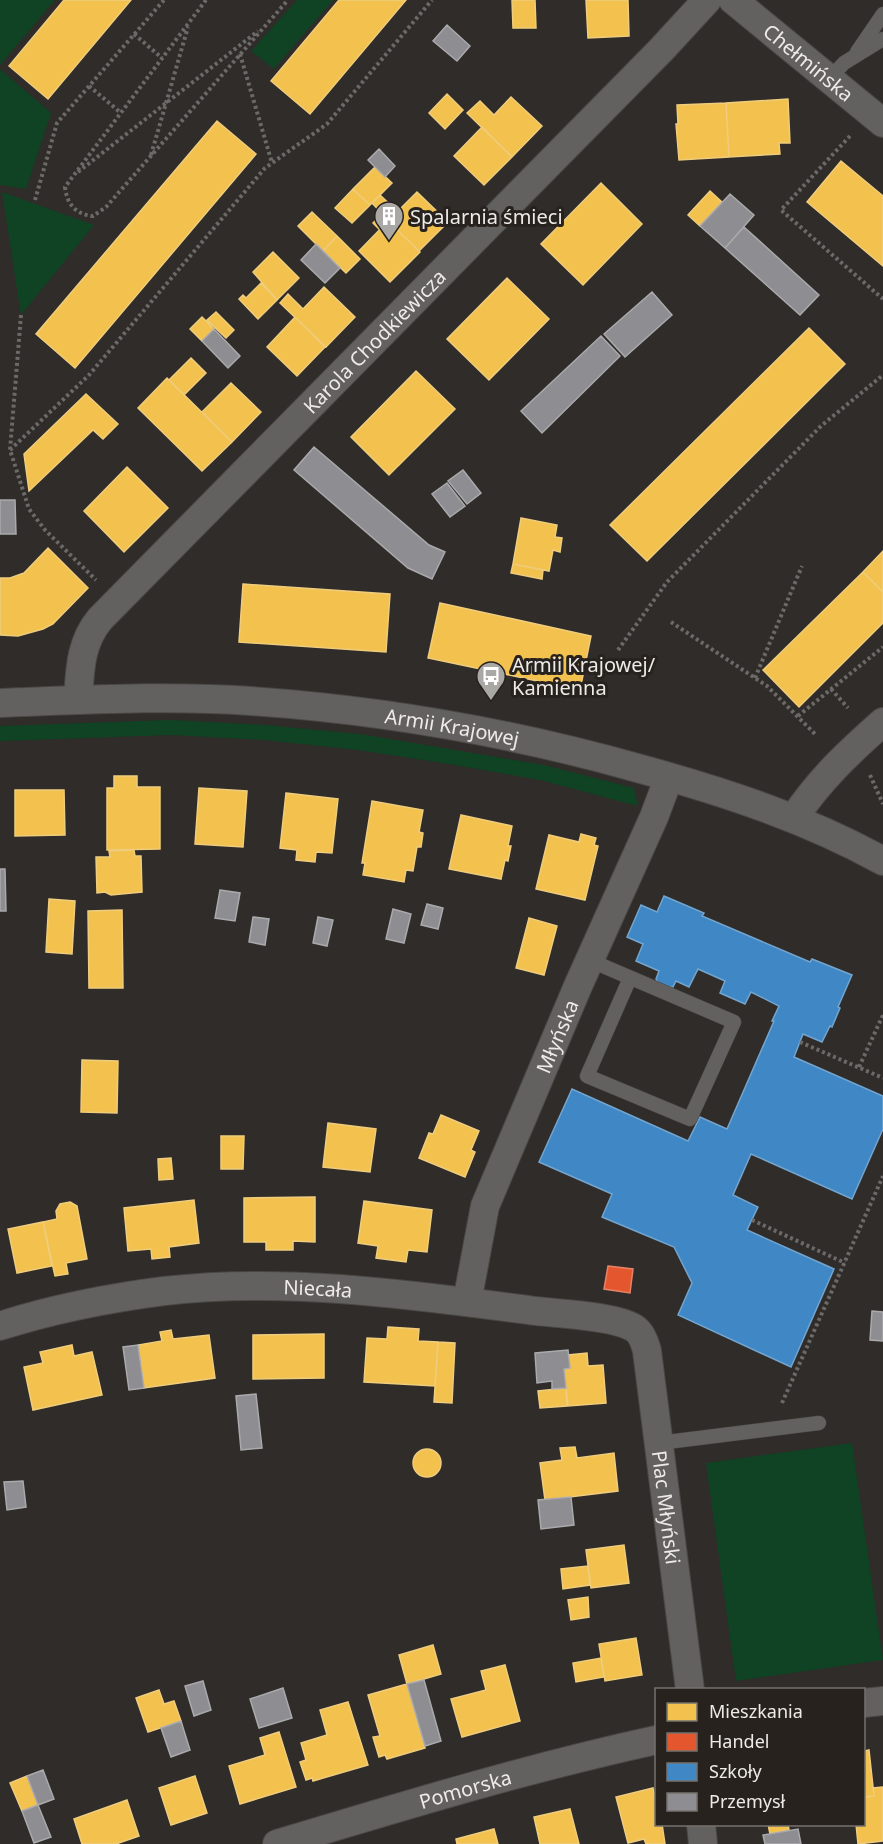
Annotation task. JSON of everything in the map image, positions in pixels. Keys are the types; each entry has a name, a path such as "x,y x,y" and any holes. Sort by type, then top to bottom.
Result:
{"street":[{"name":"Karola Chodkiewicza","path":"78,700 81,658 92,629 100,619 661,50 707,0"},
{"name":"Chełmińska","path":"733,0 883,123"},
{"name":"Armii Krajowej","path":"0,703 78,700 249,701 410,718 580,752 740,798 794,818 883,861"},
{"path":"794,818 805,801 841,759 883,722"},
{"name":"Młyńska","path":"467,1302 485,1206 589,960 654,817 669,777"},
{"name":"Niecała","path":"0,1326 119,1298 165,1291 221,1287 290,1287 356,1290 467,1302 613,1321 636,1329"},
{"name":"Plac Młyński","path":"636,1329 647,1351 690,1688"},
{"path":"865,1704 883,1701"},
{"name":"Pomorska","path":"278,1844 496,1778 655,1740"},
{"path":"701,1826 702,1844"}],"lane":[{"path":"856,54 883,14"},
{"path":"830,78 856,54 883,39"},
{"path":"589,960 734,1022 690,1119 587,1076 630,978"},
{"path":"659,1443 819,1423"}],"path":[{"path":"35,200 57,123 164,0"},
{"path":"204,1 72,176 65,187 66,197 72,208 84,215 93,216 106,207 288,0"},
{"path":"10,450 89,375 265,168 327,124 432,0"},
{"path":"150,156 189,22"},
{"path":"72,176 268,23"},
{"path":"134,34 162,58"},
{"path":"240,54 272,163"},
{"path":"89,87 121,113"},
{"path":"855,130 781,210 883,299"},
{"path":"21,315 10,450 29,509 45,530 103,587"},
{"path":"618,650 667,582 821,426 883,375"},
{"path":"755,678 802,566"},
{"path":"671,622 767,686 816,735"},
{"path":"798,716 883,647"},
{"path":"831,689 848,708"},
{"path":"865,766 883,804"},
{"path":"860,1067 883,1015"},
{"path":"800,1042 883,1078"},
{"path":"771,1428 883,1176"},
{"path":"752,1220 845,1263"}],"green space":[{"path":"0,0 55,0 0,65"},
{"path":"297,0 333,0 274,69 251,51"},
{"path":"0,69 51,113 26,189 0,185"},
{"path":"2,192 94,225 21,315"},
{"path":"171,720 265,725 360,734 544,765 634,788 638,806 540,780 358,750 264,740 171,735 0,741 0,726"},
{"path":"852,1443 883,1660 736,1681 706,1463"}],"building: Mieszkania":[{"path":"64,0 131,0 48,99 9,66"},
{"path":"339,0 406,0 310,114 271,81"},
{"path":"512,0 535,0 536,28 513,28"},
{"path":"586,0 628,0 629,36 588,38"},
{"path":"447,94 463,110 445,129 429,113"},
{"path":"511,97 542,126 512,157 467,113 480,101 494,115"},
{"path":"788,99 790,143 779,143 780,154 729,157 726,103"},
{"path":"726,103 729,157 679,160 677,105"},
{"path":"217,121 256,154 75,368 36,334"},
{"path":"482,127 512,157 484,185 454,156"},
{"path":"841,161 883,196 883,266 807,202"},
{"path":"375,167 392,183 370,205 353,189"},
{"path":"601,183 642,224 583,285 541,244"},
{"path":"353,189 370,205 352,223 335,208"},
{"path":"710,191 722,202 700,226 688,215"},
{"path":"417,192 448,222 419,251 388,221"},
{"path":"380,195 398,212 389,221 372,203"},
{"path":"312,212 337,236 323,251 298,226"},
{"path":"381,215 388,222 380,230 373,223"},
{"name":"Spalarnia śmieci","path":"388,221 420,252 390,282 359,251"},
{"path":"337,236 360,259 346,273 323,251"},
{"path":"273,252 299,278 277,300 253,272"},
{"path":"507,278 549,319 489,380 447,339"},
{"path":"261,283 277,300 258,319 239,299 243,295 246,298"},
{"path":"324,287 355,317 326,347 280,303 288,294 303,309"},
{"path":"216,312 234,330 226,338 207,320"},
{"path":"202,317 214,329 202,341 190,329"},
{"path":"295,317 325,347 297,376 267,347"},
{"path":"809,328 845,364 647,561 610,525"},
{"path":"191,358 206,373 184,395 169,380"},
{"path":"416,371 455,409 389,475 351,437"},
{"path":"167,378 232,442 202,471 138,408"},
{"path":"231,383 261,412 232,442 202,412"},
{"path":"86,394 118,424 103,439 93,430 29,491 24,454"},
{"path":"127,467 168,508 124,552 84,511"},
{"path":"521,518 557,525 555,537 562,538 560,552 553,550 549,571 513,564"},
{"path":"48,548 88,588 53,624 18,636 0,635 0,578 10,578 24,573"},
{"path":"883,551 883,592 863,572"},
{"path":"513,564 543,570 542,579 511,573"},
{"path":"863,572 883,592 883,623 799,707 763,670"},
{"path":"243,584 390,594 386,652 239,642"},
{"path":"440,603 591,636 580,690 428,658"},
{"path":"114,776 137,776 137,787 160,787 160,849 107,850 107,788 114,788"},
{"path":"199,788 247,791 243,847 195,844"},
{"path":"15,790 64,790 65,835 15,836"},
{"path":"286,793 338,799 332,853 316,852 315,862 296,860 297,850 280,848"},
{"path":"372,801 423,810 419,832 423,833 421,847 417,847 413,871 406,870 404,882 363,875 365,863 362,863"},
{"path":"461,815 512,826 508,861 505,860 501,879 449,869"},
{"path":"581,834 596,838 594,845 598,846 585,900 536,889 549,835 579,842"},
{"path":"134,850 135,856 141,856 142,892 111,895 105,892 97,893 96,857 110,857 109,851"},
{"path":"49,899 75,901 72,954 46,952"},
{"path":"122,910 123,988 89,988 88,911"},
{"path":"529,918 557,926 544,975 516,968"},
{"path":"82,1060 118,1061 117,1113 81,1112"},
{"path":"441,1115 479,1131 471,1150 475,1152 465,1177 419,1158 429,1133 433,1134"},
{"path":"328,1123 376,1129 370,1172 323,1167"},
{"path":"221,1136 244,1136 243,1169 221,1169"},
{"path":"171,1158 173,1179 159,1180 158,1159"},
{"path":"315,1197 315,1242 293,1241 293,1250 266,1250 266,1242 244,1242 244,1198"},
{"path":"194,1200 199,1243 169,1247 170,1257 152,1259 151,1249 128,1251 124,1208"},
{"path":"364,1201 432,1210 427,1252 408,1250 406,1262 376,1258 378,1246 358,1243"},
{"path":"70,1202 77,1206 87,1259 66,1263 68,1274 55,1276 43,1222 57,1219 56,1211 60,1204"},
{"path":"43,1222 52,1266 17,1273 8,1229"},
{"path":"388,1327 419,1329 418,1341 438,1342 435,1386 364,1382 367,1338 387,1339"},
{"path":"171,1330 173,1339 209,1335 215,1378 144,1388 138,1345 162,1341 160,1332"},
{"path":"324,1334 324,1378 253,1379 253,1335"},
{"path":"438,1342 455,1343 452,1403 434,1402"},
{"path":"72,1345 74,1356 92,1352 102,1395 33,1410 24,1367 43,1363 40,1352"},
{"path":"587,1353 588,1366 603,1365 606,1403 568,1406 564,1369 570,1368 568,1355"},
{"path":"566,1388 567,1406 540,1408 538,1391"},
{"path":"575,1447 577,1458 614,1453 618,1491 545,1500 540,1463 562,1460 560,1448"},
{"path":"427,1449 437,1453 441,1463 437,1473 427,1477 417,1473 413,1463 417,1453"},
{"path":"624,1545 629,1583 591,1588 586,1550"},
{"path":"588,1566 590,1585 563,1589 561,1569"},
{"path":"588,1597 589,1617 571,1620 568,1600"},
{"path":"636,1638 642,1675 605,1681 599,1644"},
{"path":"433,1645 441,1674 407,1684 399,1655"},
{"path":"601,1658 604,1677 576,1682 573,1663"},
{"path":"505,1665 520,1721 462,1737 451,1699 486,1690 481,1671"},
{"path":"407,1684 425,1748 387,1759 385,1755 379,1757 373,1737 380,1736 368,1695"},
{"path":"159,1690 164,1704 174,1701 181,1721 148,1732 136,1698"},
{"path":"348,1702 368,1765 313,1781 312,1778 306,1780 300,1762 306,1760 301,1743 327,1735 320,1710"},
{"path":"279,1732 296,1787 240,1804 229,1766 265,1755 260,1738"},
{"path":"869,1750 874,1796 865,1797 865,1751"},
{"path":"27,1776 38,1805 22,1811 10,1783"},
{"path":"195,1776 207,1813 171,1825 159,1788"},
{"path":"883,1787 883,1841 858,1844 856,1826 865,1826 865,1797 874,1796 873,1788"},
{"path":"653,1788 655,1826 662,1826 665,1844 646,1844 644,1839 628,1843 616,1797"},
{"path":"127,1800 139,1836 116,1844 82,1844 74,1819"},
{"path":"570,1809 579,1844 540,1844 534,1817"},
{"path":"768,1826 788,1826 789,1830 770,1834"},
{"path":"494,1829 498,1844 457,1844 456,1839"}],"building: Handel":[{"path":"608,1266 633,1269 630,1293 604,1289"}],"building: Szkoły":[{"path":"664,896 704,913 702,916 810,962 812,959 852,975 832,1027 830,1026 822,1042 803,1034 794,1057 883,1096 883,1129 852,1199 751,1154 733,1195 758,1207 747,1230 834,1269 791,1367 678,1315 692,1283 674,1247 602,1217 612,1194 539,1162 572,1089 688,1141 700,1117 727,1129 779,1006 751,992 745,1004 720,993 725,981 698,969 689,987 676,981 673,987 658,983 656,979 659,971 636,961 643,944 627,937 641,905 657,912"}],"building: Przemysł":[{"path":"447,25 470,46 457,61 433,41"},
{"path":"379,149 395,166 385,177 368,160"},
{"path":"730,194 754,215 725,248 700,226"},
{"path":"744,227 819,295 800,315 725,248"},
{"path":"316,244 340,268 325,283 301,260"},
{"path":"652,292 672,315 625,357 604,334"},
{"path":"214,329 240,356 228,368 202,341"},
{"path":"601,336 620,356 542,433 521,411"},
{"path":"314,447 429,545 445,552 432,579 408,568 294,470"},
{"path":"463,470 481,493 467,504 448,481"},
{"path":"447,483 465,506 450,517 432,494"},
{"path":"0,500 15,500 16,534 0,534"},
{"path":"0,869 5,869 6,911 0,911"},
{"path":"220,890 240,893 235,921 215,918"},
{"path":"427,904 443,908 438,929 421,925"},
{"path":"393,909 411,914 404,943 386,939"},
{"path":"253,917 269,919 265,945 249,942"},
{"path":"318,917 333,920 327,946 313,943"},
{"path":"872,1311 883,1312 883,1341 870,1340"},
{"path":"138,1345 144,1388 129,1390 123,1347"},
{"path":"568,1350 570,1368 564,1369 566,1388 552,1389 552,1381 537,1383 535,1353"},
{"path":"256,1394 262,1448 241,1450 236,1396"},
{"path":"23,1481 26,1507 7,1510 4,1482"},
{"path":"571,1497 574,1525 541,1529 538,1500"},
{"path":"424,1680 441,1741 425,1746 407,1684"},
{"path":"203,1681 211,1710 194,1716 185,1686"},
{"path":"283,1688 292,1718 259,1728 250,1699"},
{"path":"181,1721 190,1750 171,1757 161,1728"},
{"path":"43,1770 54,1799 38,1805 27,1776"},
{"path":"38,1805 51,1837 34,1843 22,1811"},
{"path":"798,1829 801,1844 765,1844 763,1835"}],"place":[{"name":"Spalarnia śmieci","path":"389,242"},
{"name":"Armii Krajowej/ Kamienna","path":"491,702"}]}
